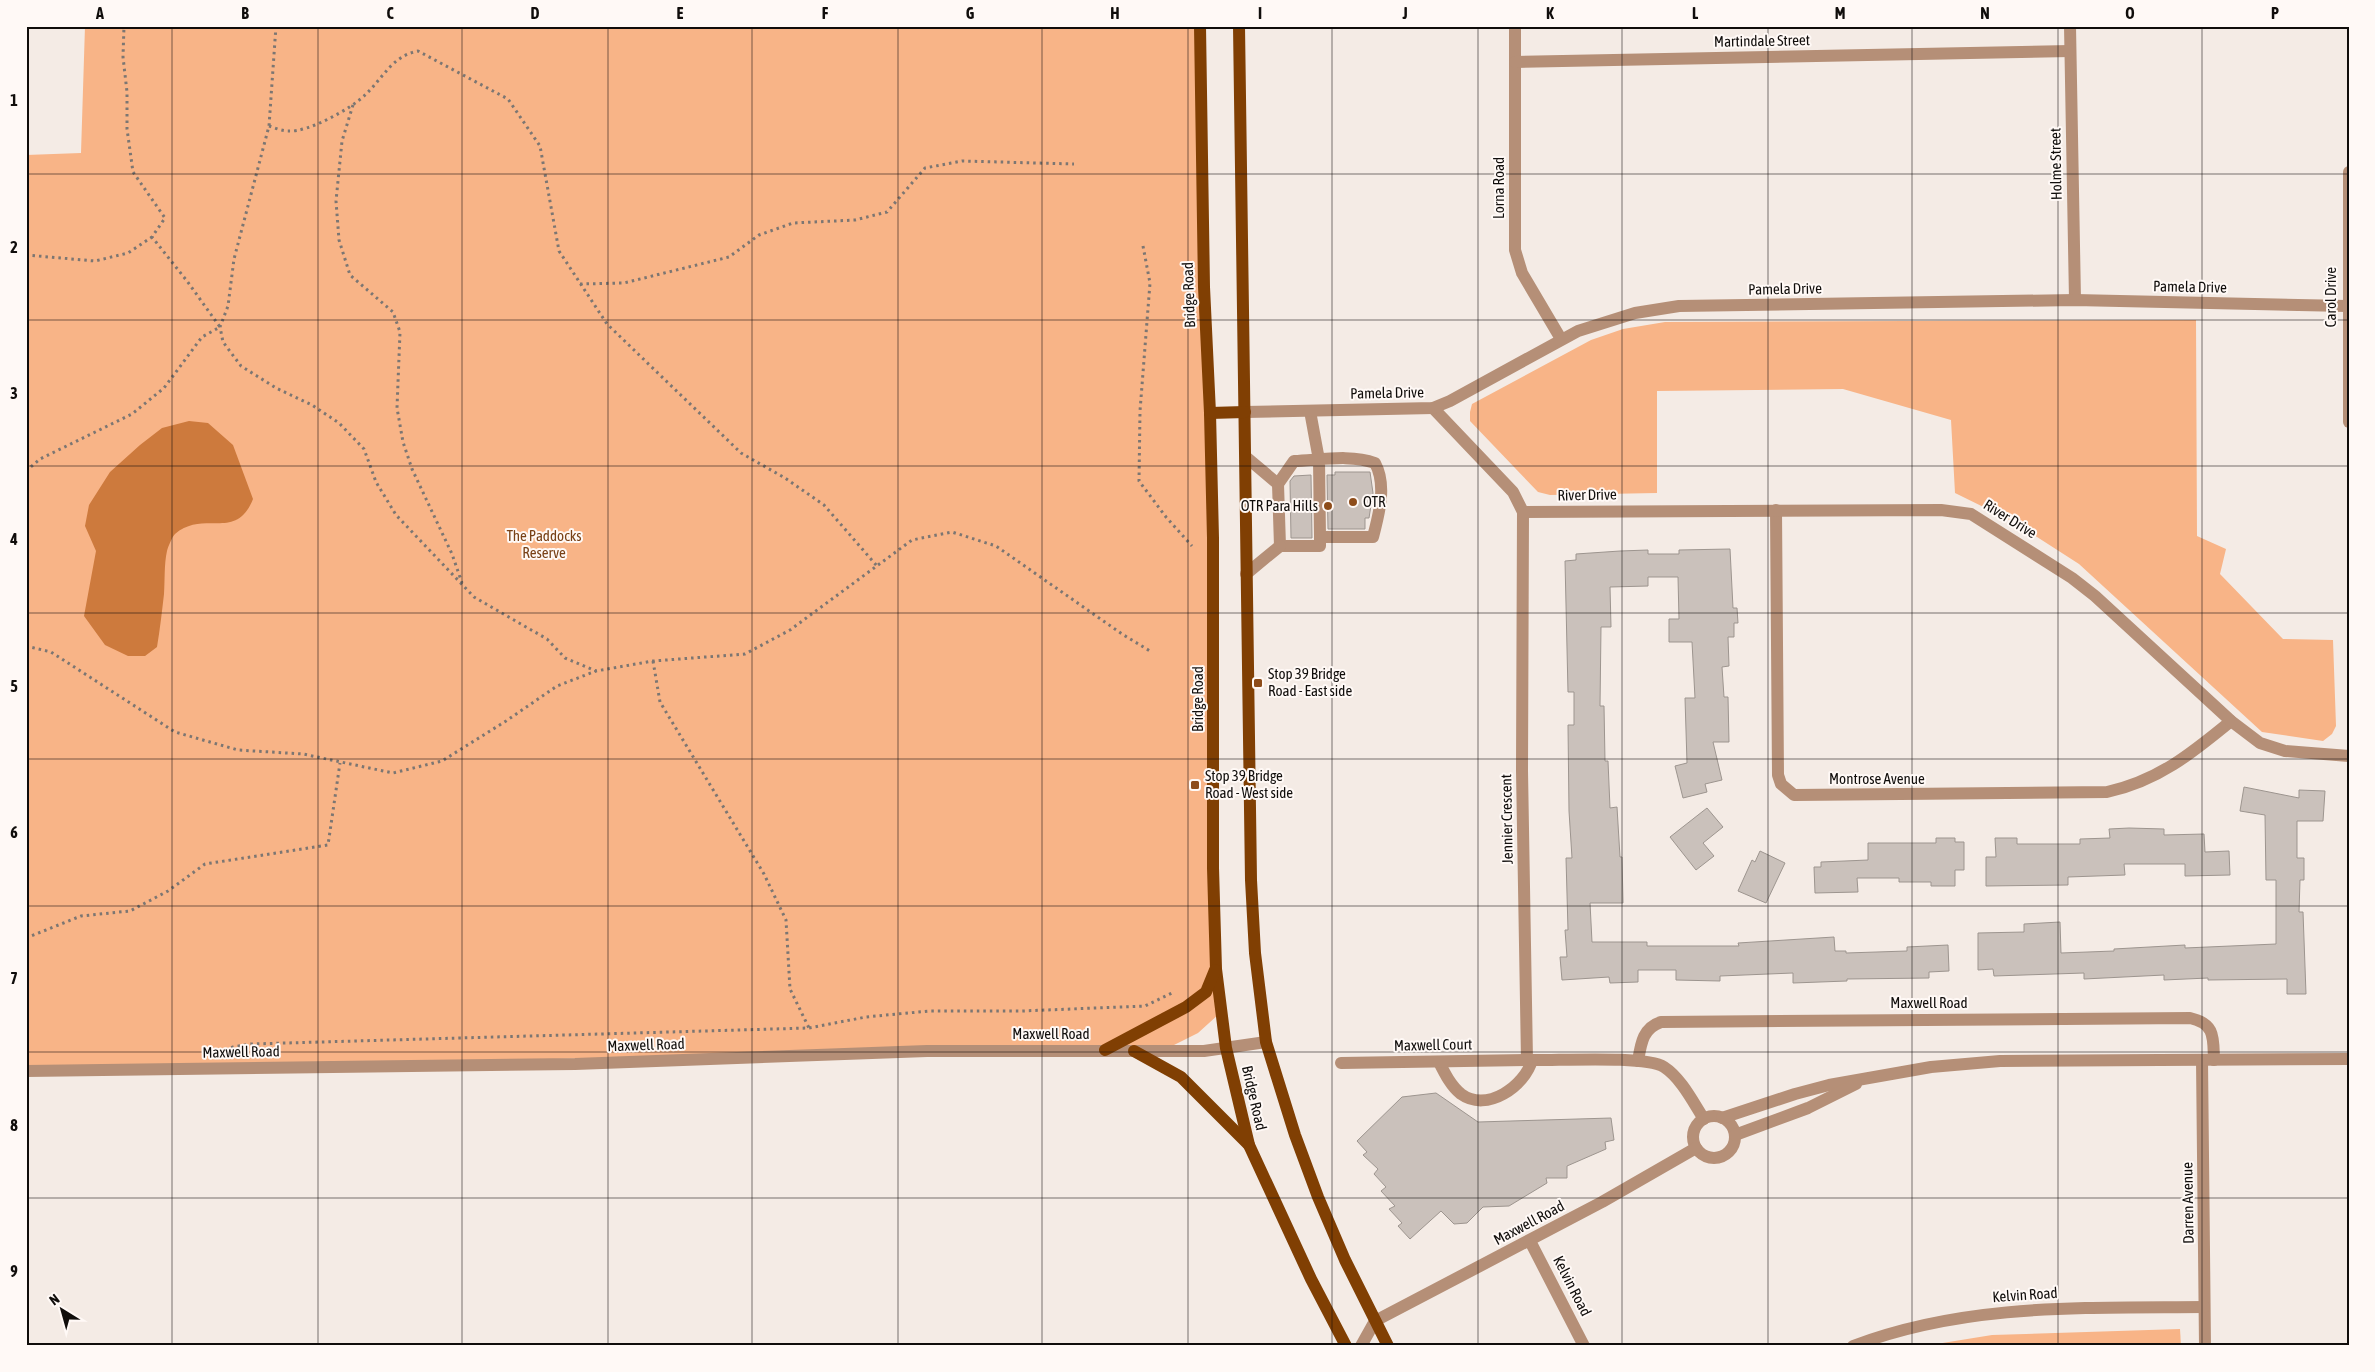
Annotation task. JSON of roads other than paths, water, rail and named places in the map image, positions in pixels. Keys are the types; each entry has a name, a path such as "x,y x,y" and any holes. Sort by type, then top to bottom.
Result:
{"main road":[{"name":"Bridge Road","path":"1200,26 1204,287 1210,413 1216,969 1226,1048 1249,1145 1311,1279 1346,1346"},
{"name":"Bridge Road","path":"1239,26 1251,880 1255,953 1266,1042 1295,1135 1344,1260 1388,1346"},
{"path":"1210,413 1245,412"},
{"path":"1106,1050 1186,1007 1206,992 1216,969"},
{"path":"1134,1051 1181,1077 1249,1145"}],"street":[{"name":"Lorna Road","path":"1515,26 1515,250 1522,273 1560,339"},
{"name":"Holme Street","path":"2070,26 2075,300"},
{"name":"Martindale Street","path":"1515,62 2070,51"},
{"name":"Carol Drive","path":"2349,172 2347,306 2349,422"},
{"name":"Pamela Drive","path":"1245,412 1433,408 1450,401 1560,339 1595,325 1635,314 1679,306 2075,300 2347,306"},
{"name":"Jennier Crescent","path":"1433,408 1513,492 1523,512 1522,771 1529,1060"},
{"path":"1246,574 1280,546 1320,546 1319,460 1310,411"},
{"path":"1246,457 1278,484"},
{"path":"1280,546 1278,484 1294,461 1364,459 1375,463 1381,474 1379,514 1373,537 1320,537"},
{"name":"Montrose Avenue","path":"1776,510 1778,774 1781,784 1794,795 2107,792 2138,784 2161,773 2231,721"},
{"name":"River Drive","path":"1523,512 1941,510 1971,514 2072,578 2095,596 2231,721 2260,743 2272,748 2349,756"},
{"name":"Maxwell Road","path":"1638,1061 1644,1034 1654,1024 1661,1022 2180,1018 2198,1020 2207,1025 2213,1033 2208,1060"},
{"name":"Maxwell Road","path":"26,1071 575,1064 927,1050 1204,1052 1266,1042"},
{"path":"1722,1118 1813,1089 1931,1067 2000,1061 2349,1059"},
{"path":"1439,1062 1457,1090 1462,1095 1477,1100 1493,1098 1514,1087 1528,1072 1529,1060 1638,1061 1658,1064 1670,1071 1704,1119"},
{"name":"Maxwell Court","path":"1340,1063 1529,1060"},
{"name":"Darren Avenue","path":"2205,1346 2208,1060"},
{"path":"1735,1135 1834,1097 1862,1080"},
{"path":"1713,1116 1722,1118 1731,1125 1735,1135 1732,1148 1721,1157 1707,1157 1696,1148 1693,1141 1694,1132 1704,1119 1713,1116"},
{"name":"Maxwell Road","path":"1375,1321 1530,1241 1660,1170 1696,1148"},
{"name":"Kelvin Road","path":"1530,1241 1584,1346"},
{"name":"Kelvin Road","path":"1853,1346 1912,1327 2006,1311 2204,1307"},
{"path":"1361,1346 1375,1321"}],"place":[{"name":"OTR","path":"1353,502"},
{"name":"OTR Para Hills","path":"1328,506"},
{"name":"Stop 39 Bridge Road - East side","path":"1258,683"},
{"name":"Stop 39 Bridge Road - West side","path":"1195,785"}],"park label":[{"name":"The Paddocks Reserve","path":"544,544"}]}
